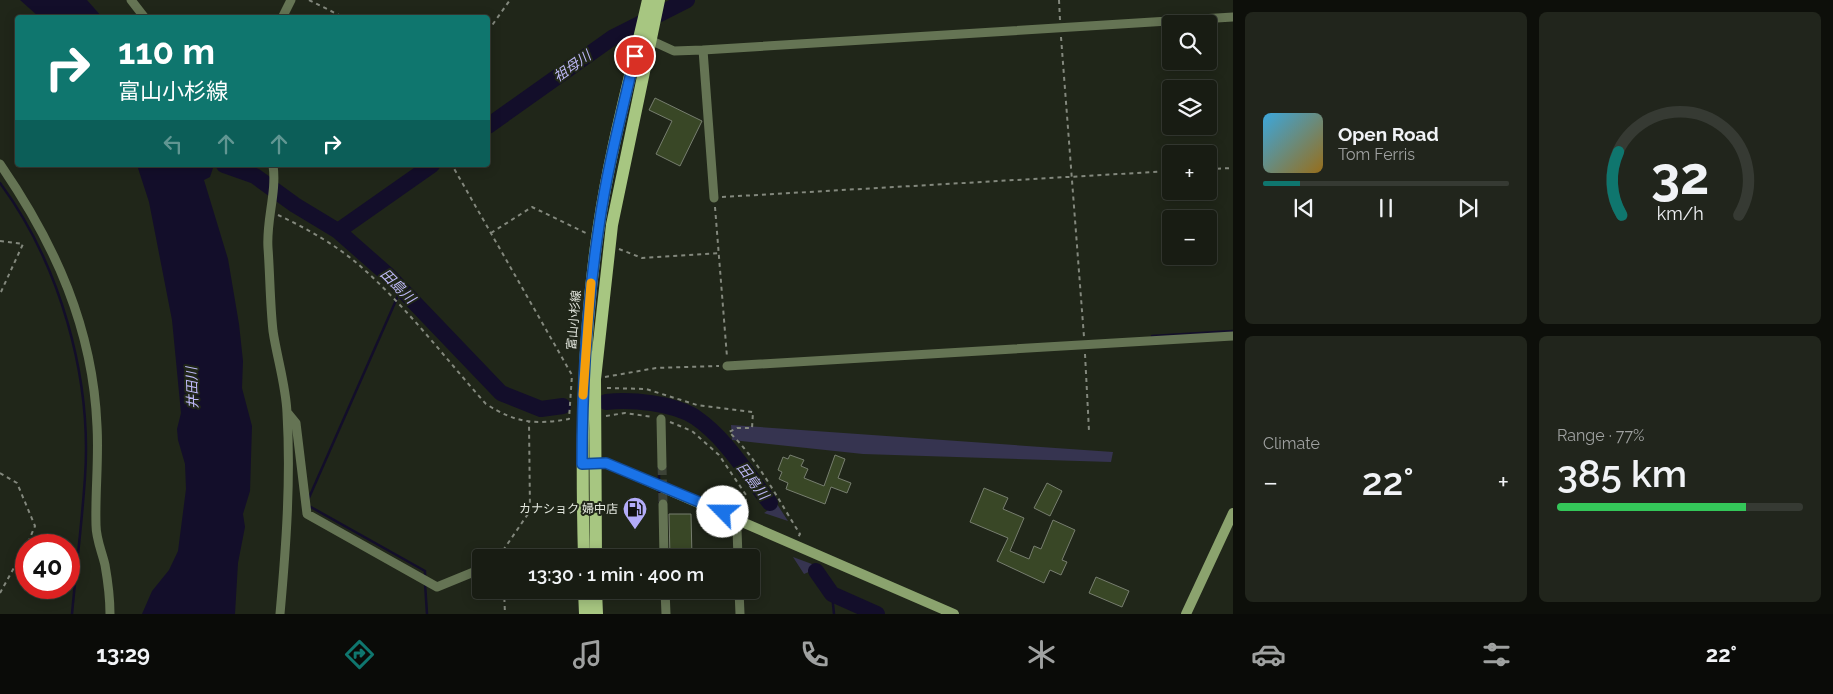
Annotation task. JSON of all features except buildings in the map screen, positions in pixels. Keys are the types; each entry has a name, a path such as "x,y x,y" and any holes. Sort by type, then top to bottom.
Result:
{"main road":[{"name":"富山小杉線","path":"584,549 588,463 594,418 594,384 612,225 653,4"},
{"name":"富山小杉線","path":"595,549 583,378 599,224 647,36"},
{"path":"584,599 585,614"},
{"path":"596,599 596,614"}],"street":[{"path":"131,0 143,15"},
{"path":"284,15 291,0"},
{"path":"647,36 674,51 1233,17"},
{"path":"703,50 714,198"},
{"path":"0,164 48,241 75,304 93,376 97,426 96,526 109,589 110,614"},
{"path":"273,167 267,245 273,330 287,412 288,530 280,614"},
{"path":"728,366 1084,347 1233,336"},
{"path":"287,412 296,423 307,514 437,587 472,573"},
{"path":"661,419 662,466"},
{"path":"588,463 606,463 742,520 949,613"},
{"path":"662,504 664,549"},
{"path":"1186,614 1233,513"},
{"path":"737,549 736,529 742,520"},
{"path":"665,599 666,614"},
{"path":"739,599 740,614"}],"path":[{"path":"308,0 339,15"},
{"path":"490,28 510,0"},
{"path":"1059,0 1089,432"},
{"path":"271,211 329,244 358,264 380,284 486,404 507,417 529,422 569,419 572,375 453,167"},
{"path":"1217,169 1233,168"},
{"path":"594,384 656,368 728,366 714,198 1162,172"},
{"path":"491,233 532,207 590,235"},
{"path":"0,242 23,244 0,294"},
{"path":"619,249 642,258 720,253"},
{"path":"594,384 646,389 697,405 753,412 752,428 737,428 729,432 737,440 800,534 796,544"},
{"path":"594,418 625,414 646,415 692,431 719,455 746,494 746,512 742,520"},
{"path":"504,549 530,511 529,422"},
{"path":"0,473 17,483 35,526 31,534"},
{"path":"0,592 15,565"},
{"path":"504,599 504,614"}],"shaded area":[{"path":"731,425 1113,452 1111,462 863,454 732,440"},
{"path":"777,504 788,521 764,513"},
{"path":"793,557 820,567 804,574"}],"water":[{"path":"20,0 87,0 100,15 37,15"},
{"name":"井田川","path":"138,167 213,167 210,177 204,180 228,259 239,324 243,361 242,388 252,426 250,491 243,514 245,527 238,563 235,614 142,614 152,591 169,570 178,551 186,489 185,464 177,429 181,413 172,320 149,202"}],"waterway":[{"name":"祖母川","path":"490,125 612,38 687,0"},
{"name":"田島川","path":"230,167 255,176 295,205 338,231 388,275 501,393 541,409 563,406"},
{"name":"祖母川","path":"338,231 429,167"},
{"path":"0,183 40,249 68,323 77,361 86,439 84,494 72,614"},
{"path":"308,500 401,289"},
{"path":"1152,336 1233,331"},
{"name":"田島川","path":"606,402 627,401 664,405 695,417 717,435 770,503"},
{"path":"659,467 659,484"},
{"path":"659,489 660,504"},
{"path":"309,506 425,571 425,578"},
{"name":"田島川","path":"816,571 832,594 877,614"},
{"path":"425,583 427,614"},
{"path":"832,594 834,614"}],"tunnel":[{"path":"662,466 663,504"}],"slow traffic":[{"path":"583,395 591,283"}],"place":[{"name":"カナショク 婦中店","path":"635,530"}],"route":[{"path":"635,56 599,224 591,281 583,378 582,464 606,463 723,512"}]}
